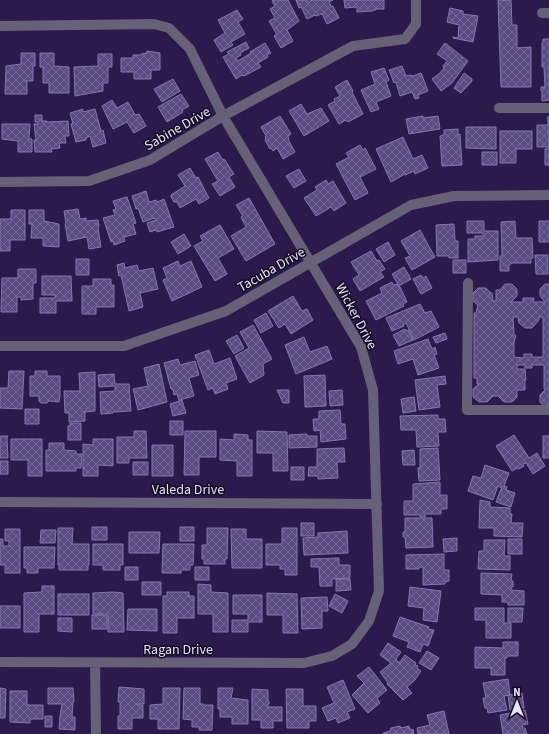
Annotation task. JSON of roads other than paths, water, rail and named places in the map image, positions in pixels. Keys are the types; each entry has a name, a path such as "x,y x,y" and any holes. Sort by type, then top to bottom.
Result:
{"street":[{"name":"Sabine Drive","path":"0,182 89,181 150,160 223,116 353,46 406,39 416,24 416,0"},
{"name":"Wicker Drive","path":"0,26 154,24 169,28 190,49 223,116 361,347 373,390 379,591 370,621 352,644"},
{"path":"499,108 549,108"},
{"name":"Tacuba Drive","path":"0,346 124,346 226,311 411,205 454,196 549,195"},
{"path":"468,283 467,410 549,410"},
{"name":"Valeda Drive","path":"0,502 377,504"},
{"name":"Ragan Drive","path":"0,662 304,663 332,656 352,644"},
{"path":"95,663 96,734"}]}
